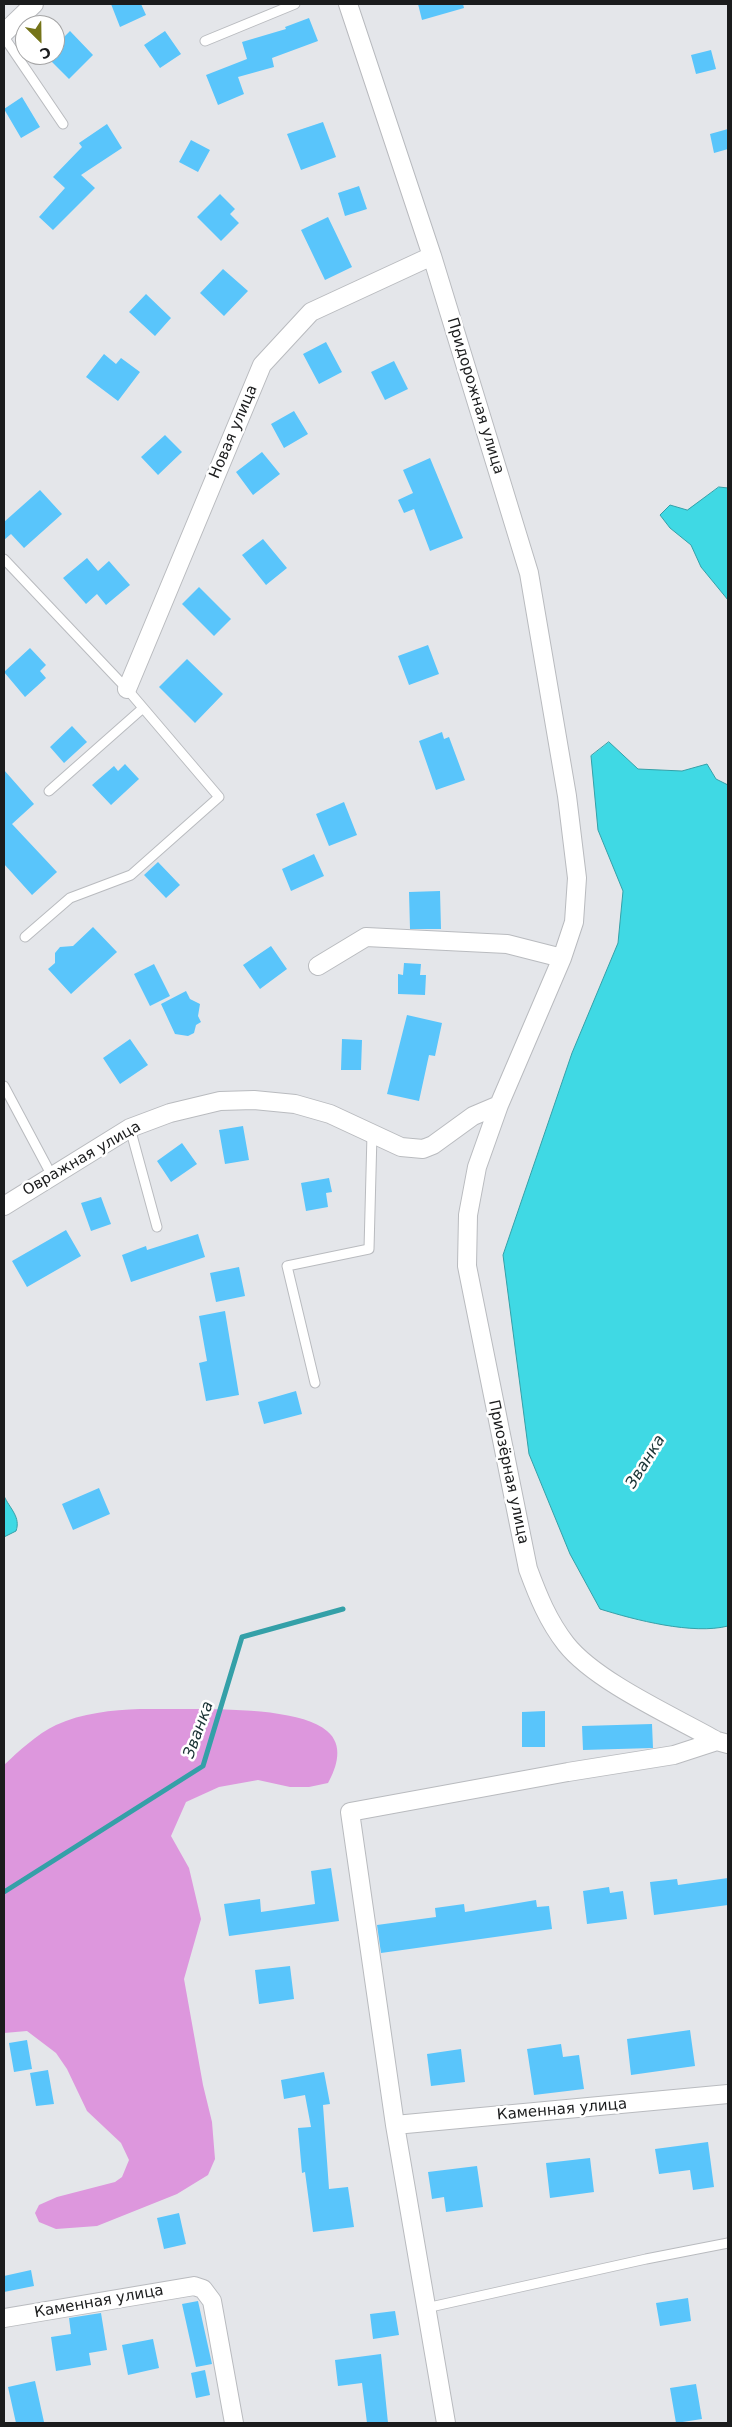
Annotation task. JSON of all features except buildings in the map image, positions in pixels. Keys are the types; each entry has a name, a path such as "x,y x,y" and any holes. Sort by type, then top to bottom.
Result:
{"street":[{"path":"4,33 34,4"},
{"name":"Придорожная улица","path":"348,4 432,256 529,573 568,796 577,878 574,922 562,958"},
{"name":"Новая улица","path":"126,689 262,365 311,312 432,256"},
{"path":"318,966 366,937 507,944 562,958"},
{"name":"Приозёрная улица","path":"562,958 499,1105 477,1167 468,1215 467,1266 528,1570 541,1603 568,1646 608,1680 723,1742"},
{"name":"Овражная улица","path":"4,1206 130,1128 170,1113 220,1101 254,1100 294,1104 330,1114 401,1147 423,1149 433,1145 473,1116 499,1105"},
{"path":"446,2423 395,2125 350,1812 568,1772 674,1755 723,1742"},
{"name":"Каменная улица","path":"395,2125 728,2094"},
{"name":"Каменная улица","path":"4,2318 194,2286 203,2289 212,2301 234,2423"}],"lane":[{"path":"205,41 295,4"},
{"path":"4,37 63,124"},
{"path":"4,559 126,689 219,797 131,875 70,898 25,937"},
{"path":"49,790 143,708"},
{"path":"4,1086 52,1176"},
{"path":"130,1128 158,1227"},
{"path":"315,1383 287,1266 369,1249 372,1134"},
{"path":"426,2308 646,2259 728,2243"}],"shaded area":[{"path":"140,1709 238,1710 291,1716 312,1722 327,1731 336,1743 336,1763 328,1783 309,1787 290,1787 258,1780 219,1787 186,1802 171,1836 189,1868 201,1919 184,1979 203,2085 212,2122 215,2159 208,2175 177,2194 97,2226 56,2229 39,2222 35,2213 39,2205 57,2197 115,2182 122,2177 129,2160 121,2143 87,2111 67,2069 56,2053 27,2031 4,2033 4,1765 35,1738 56,1725 97,1713"}],"water":[{"path":"719,487 728,488 728,600 701,567 691,545 670,528 660,515 670,505 687,510"},
{"path":"609,742 638,769 682,771 707,764 716,779 728,785 728,1626 714,1628 698,1629 664,1625 600,1609 570,1554 529,1454 503,1255 572,1053 618,943 623,891 598,830 591,756"},
{"path":"4,1496 16,1517 17,1526 16,1531 4,1537"}],"waterway":[{"name":"Званка","path":"4,1892 203,1766 242,1637 343,1609"}]}
